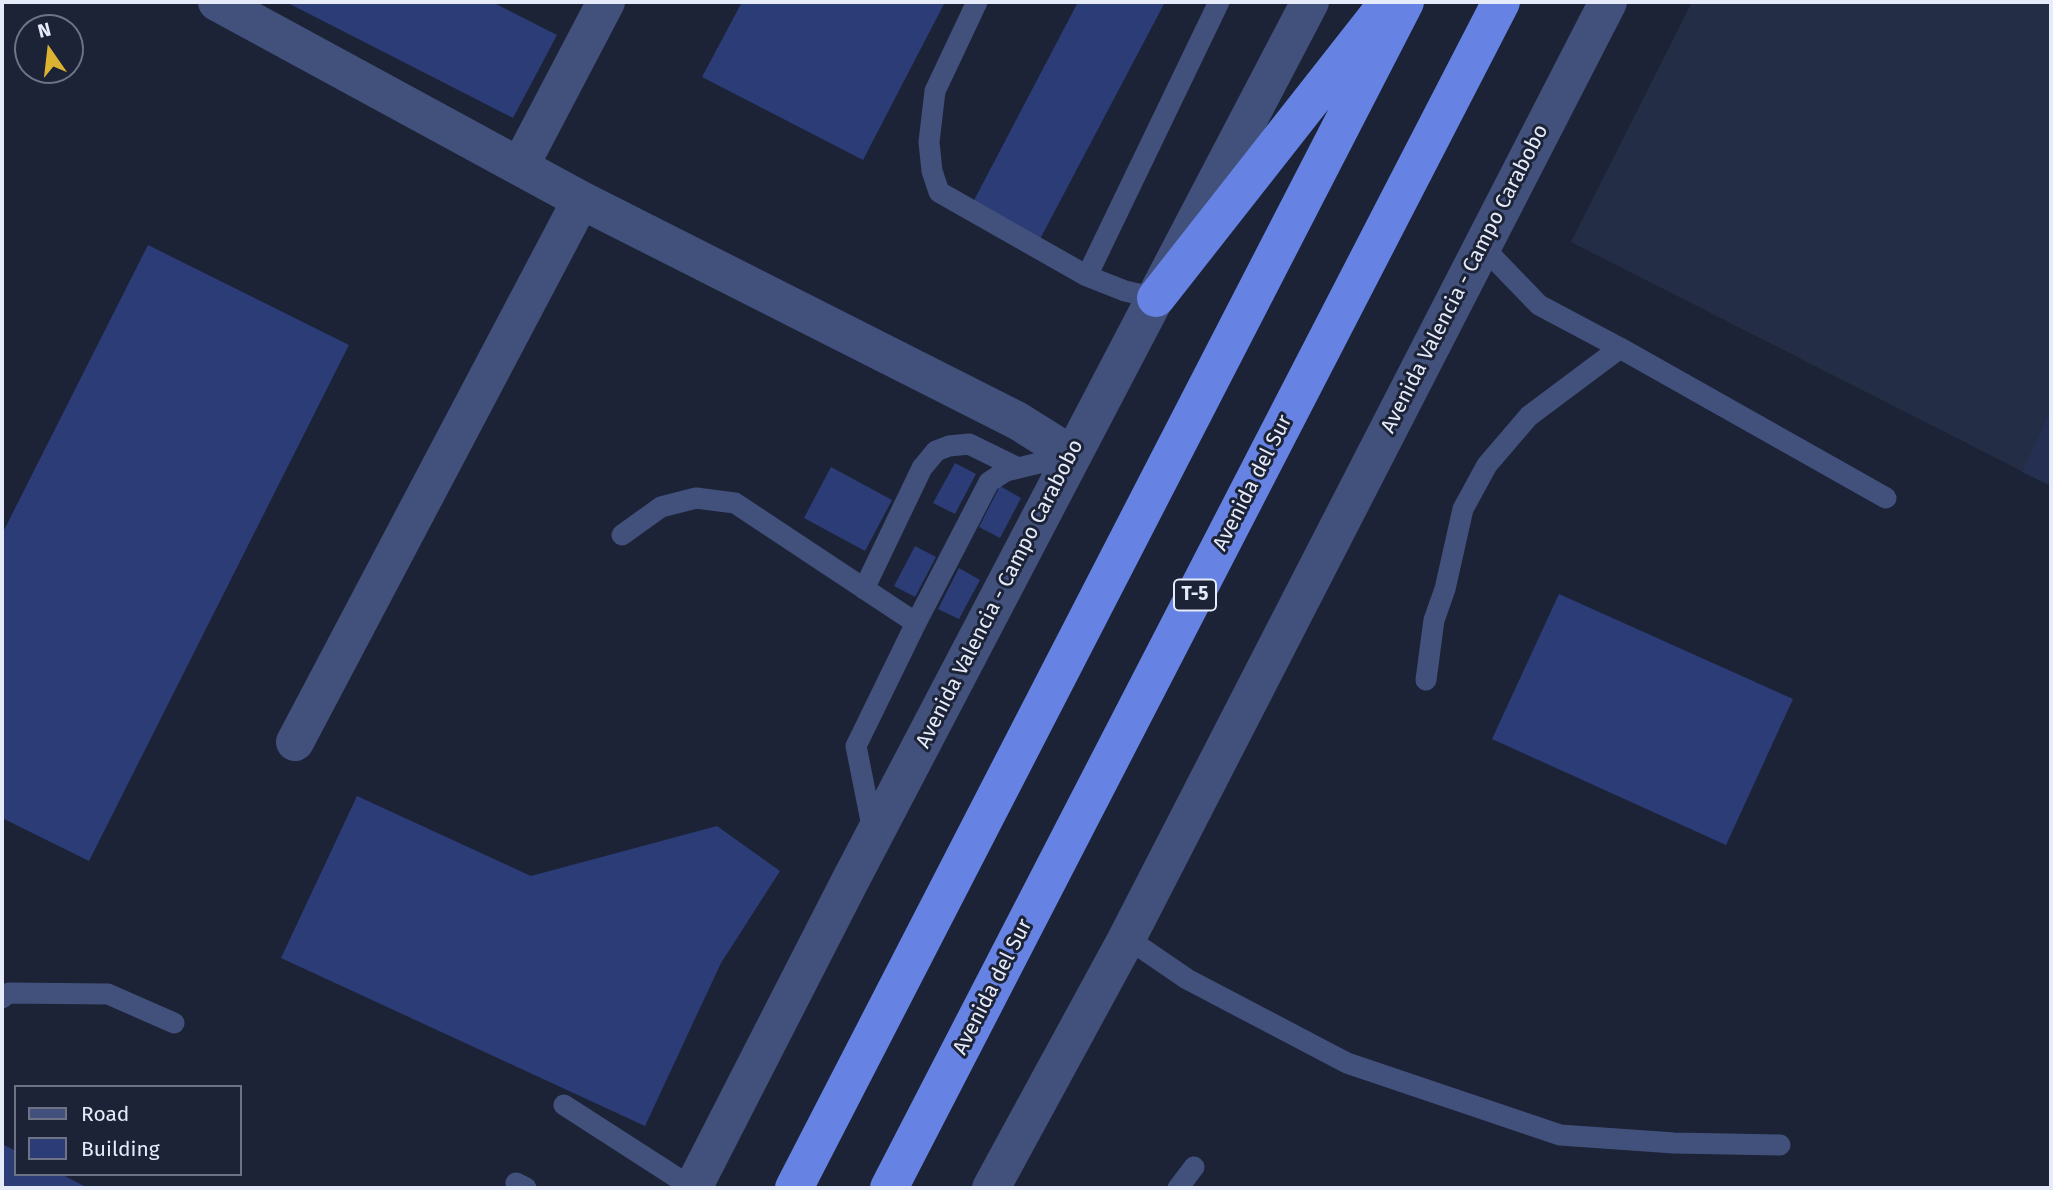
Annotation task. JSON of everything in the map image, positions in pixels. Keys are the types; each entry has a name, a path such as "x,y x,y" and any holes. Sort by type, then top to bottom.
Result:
{"highway":[{"path":"1156,298 1389,2"},
{"path":"794,1188 1405,2"},
{"name":"Avenida del Sur","path":"889,1188 1501,2"}],"street":[{"path":"217,2 582,200 1018,421 1072,455"},
{"path":"520,166 606,2"},
{"name":"Avenida Valencia - Campo Carabobo","path":"693,1188 1310,2"},
{"name":"Avenida Valencia - Campo Carabobo","path":"991,1188 1127,937 1608,2"},
{"path":"295,743 582,200"}],"lane":[{"path":"977,2 935,91 929,142 932,171 939,192 1087,276 1125,291 1156,298"},
{"path":"1087,276 1219,2"},
{"path":"1482,246 1539,305 1886,498"},
{"path":"1426,680 1434,620 1445,589 1463,509 1487,466 1530,416 1620,348"},
{"path":"864,589 922,468 936,452 949,446 969,444 1018,468"},
{"path":"874,836 856,746 989,482 1006,471 1072,455"},
{"path":"622,535 661,507 696,498 735,503 916,623"},
{"path":"1127,937 1187,979 1347,1063 1560,1135 1674,1143 1780,1145"},
{"path":"2,998 9,993 108,994 174,1023"},
{"path":"564,1105 693,1188"},
{"path":"1178,1188 1194,1167"}],"shaded area":[{"path":"1692,2 2051,2 2051,486 1571,242"},
{"path":"2051,409 2051,486 2022,472"}],"building":[{"path":"286,2 492,2 557,35 513,118"},
{"path":"742,2 945,2 863,160 702,77"},
{"path":"1078,2 1165,2 1039,241 971,206"},
{"path":"148,245 349,345 89,861 2,818 2,534"},
{"path":"955,463 976,474 955,514 933,503"},
{"path":"831,467 892,500 865,551 804,518"},
{"path":"1000,486 1021,498 1000,538 979,527"},
{"path":"915,546 936,557 915,597 894,586"},
{"path":"959,568 980,580 959,619 938,609"},
{"path":"1559,594 1793,699 1726,845 1492,739"},
{"path":"357,796 531,876 717,826 780,871 721,963 645,1126 281,958"},
{"path":"2,1144 14,1150 14,1176 65,1176 88,1188 2,1188"}]}
